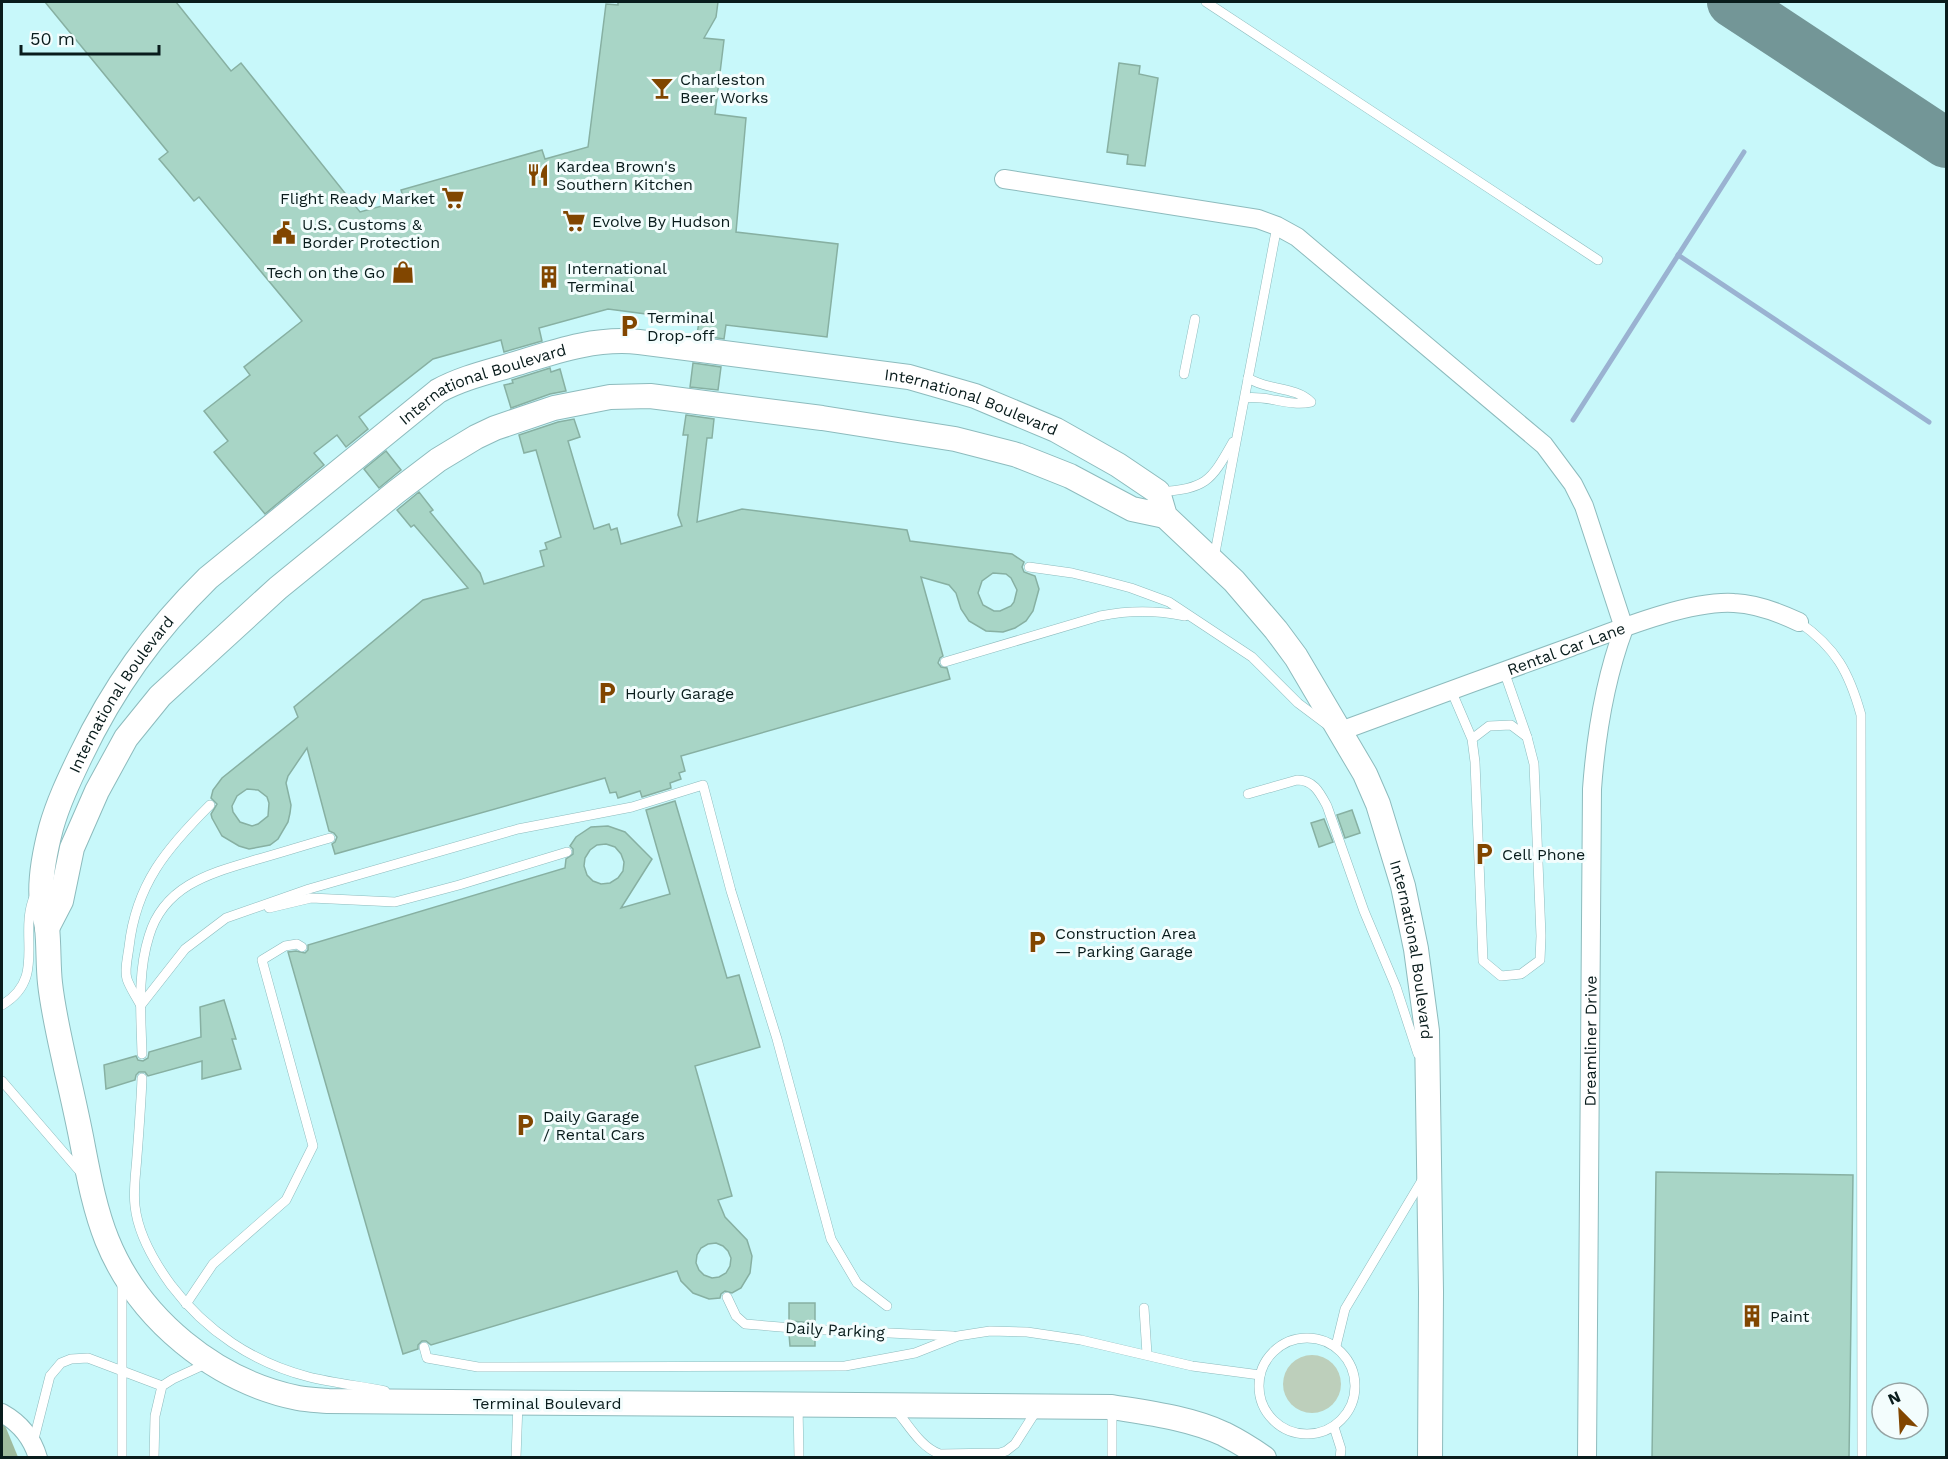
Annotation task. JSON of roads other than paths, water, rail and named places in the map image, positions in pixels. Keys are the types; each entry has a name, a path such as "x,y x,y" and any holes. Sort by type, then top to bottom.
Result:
{"main road":[{"name":"International Boulevard","path":"90,1184 55,1012 47,951 47,928 41,902 47,847 57,810 84,747 119,684 179,606 223,565 430,397 459,381 555,351 611,340 892,374 975,396 1030,418 1085,445 1158,492"},
{"name":"International Boulevard","path":"47,928 61,901 72,848 97,791 126,738 160,696 278,588 396,492 447,454 476,437 495,428 554,408 610,397 650,396 778,412 955,439 1017,455 1070,476 1132,509 1165,516 1214,560 1276,630 1296,657 1338,732 1365,774 1378,804 1403,886 1423,994 1427,1031 1430,1458"},
{"path":"1158,492 1165,516"},
{"name":"Terminal Boulevard","path":"90,1184 107,1240 122,1270 163,1324 191,1349 210,1362 243,1380 298,1398 353,1403 1112,1407"},
{"path":"1112,1407 1206,1427 1223,1434 1264,1458"}],"street":[{"path":"1004,179 1258,219 1277,226 1310,248 1549,452 1573,484 1584,506 1624,628"},
{"name":"Rental Car Lane","path":"1338,732 1624,628 1682,610 1733,603 1775,610 1799,622"},
{"name":"Dreamliner Drive","path":"1587,1458 1592,789 1596,742 1608,677 1624,628"},
{"path":"2,1413 19,1425 35,1450"}],"lane":[{"path":"1206,2 1598,260"},
{"path":"1214,560 1277,226"},
{"path":"1184,374 1196,319"},
{"path":"1245,398 1259,396 1299,405 1311,402 1303,393 1262,385 1248,378"},
{"path":"1158,492 1189,489 1210,478 1220,466 1237,435"},
{"path":"1029,567 1072,573 1131,588 1169,603 1252,657 1298,703 1338,732"},
{"path":"945,662 1123,611 1164,612 1190,618"},
{"path":"1799,622 1817,635 1834,652 1846,672 1861,715 1862,1458"},
{"path":"1451,690 1472,739 1475,762 1483,961 1501,976 1521,974 1540,960 1534,764 1504,671"},
{"path":"1472,739 1489,726 1511,725 1527,737"},
{"path":"1248,794 1297,780 1305,780 1314,786 1328,806 1364,910 1396,987 1428,1081"},
{"path":"141,1005 185,949 226,918 309,889 518,829 633,807 704,785 731,891 777,1039 831,1239 857,1283 887,1306"},
{"path":"141,1005 126,977 130,935 143,891 154,868 167,850 210,805"},
{"path":"142,1054 142,970 148,937 158,915 174,897 208,874 330,838"},
{"path":"226,918 311,898 395,902 567,852"},
{"path":"2,1005 15,996 26,976 29,907 43,876"},
{"path":"186,1304 213,1264 286,1200 313,1146 262,960 285,946 297,944 302,947"},
{"path":"142,1078 135,1210 140,1226 163,1274 186,1304 207,1325 225,1338 268,1362 310,1377 438,1403"},
{"path":"2,1081 90,1184"},
{"path":"1336,1346 1345,1309 1429,1167"},
{"path":"122,1270 122,1458"},
{"name":"Daily Parking","path":"727,1297 736,1316 745,1324 958,1336"},
{"path":"1144,1308 1146,1354"},
{"path":"424,1347 428,1358 478,1367 845,1366 915,1353 958,1336 990,1331 1027,1332 1081,1340 1192,1366 1260,1375"},
{"path":"1305,1337 1321,1339 1336,1346 1347,1358 1354,1373 1355,1390 1351,1405 1334,1427 1314,1433 1298,1433 1284,1428 1271,1419 1258,1391 1260,1375 1275,1349 1288,1341 1305,1337"},
{"path":"35,1450 50,1376 61,1363 71,1359 88,1358 162,1386"},
{"path":"154,1458 155,1416 162,1386 210,1362"},
{"path":"516,1458 518,1403"},
{"path":"798,1405 799,1458"},
{"path":"892,1405 924,1444 933,1452 940,1454 1006,1451 1015,1444 1039,1407"},
{"path":"1112,1407 1112,1458"},
{"path":"1334,1427 1341,1449 1340,1458"}],"waterway":[{"path":"1573,420 1744,152"},
{"path":"1678,255 1929,422"}],"place":[{"name":"Charleston Beer Works","path":"662,88"},
{"name":"Kardea Brown's Southern Kitchen","path":"538,175"},
{"name":"Flight Ready Market","path":"453,198"},
{"name":"Evolve By Hudson","path":"574,221"},
{"name":"U.S. Customs & Border Protection","path":"284,233"},
{"name":"Tech on the Go","path":"403,272"},
{"name":"International Terminal","path":"549,277"},
{"name":"Terminal Drop-off","path":"629,326"},
{"name":"Hourly Garage","path":"607,693"},
{"name":"Cell Phone","path":"1484,854"},
{"name":"Construction Area — Parking Garage","path":"1037,942"},
{"name":"Daily Garage / Rental Cars","path":"525,1125"},
{"name":"Paint","path":"1752,1316"}]}
